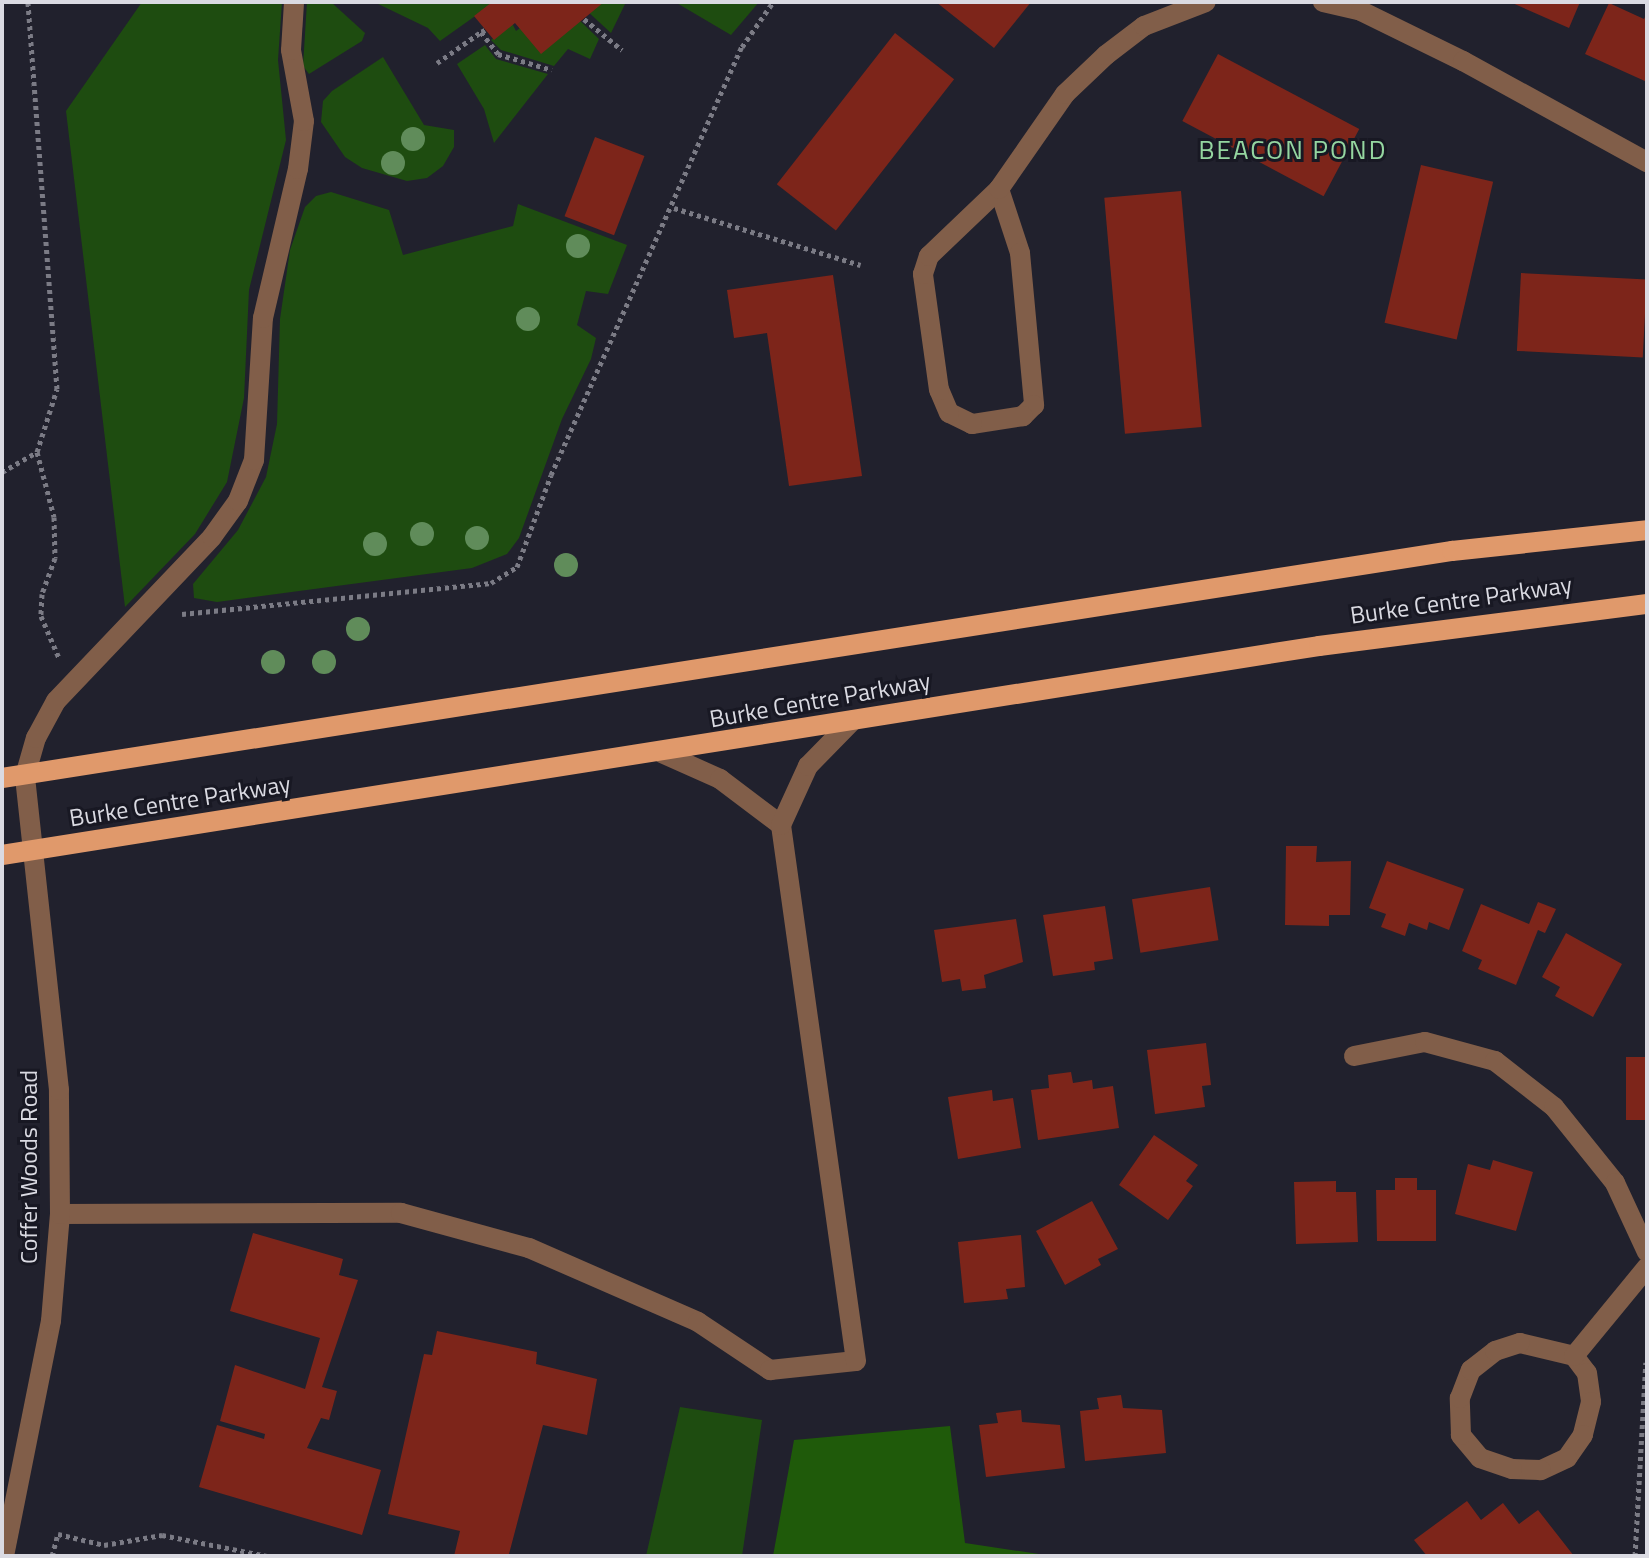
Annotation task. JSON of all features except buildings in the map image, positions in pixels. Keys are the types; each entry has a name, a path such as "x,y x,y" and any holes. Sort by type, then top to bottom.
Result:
{"main road":[{"name":"Burke Centre Parkway","path":"2,778 1452,551 1647,530"},
{"name":"Burke Centre Parkway","path":"2,855 662,753 1319,646 1647,604"}],"street":[{"path":"25,776 36,738 69,685 212,537 238,501 254,460 263,318 298,169 304,121 291,50 294,2"},
{"path":"999,189 1020,253 1034,405 1023,416 972,424 949,413 939,390 923,274 929,256 999,189 1065,94 1106,55 1144,26 1206,2"},
{"path":"1323,2 1361,11 1438,48 1647,162"},
{"path":"60,1214 401,1213 529,1248 698,1322 770,1370 856,1361 781,825 808,766 853,720"},
{"path":"662,753 720,779 781,825"},
{"name":"Coffer Woods Road","path":"5,1544 51,1321 60,1214 59,1090 25,776"},
{"path":"1354,1056 1425,1042 1495,1061 1554,1107 1615,1183 1647,1252"},
{"path":"1574,1356 1647,1267"},
{"path":"1520,1343 1574,1356 1587,1373 1591,1402 1583,1435 1567,1458 1541,1470 1512,1469 1480,1458 1461,1435 1460,1398 1471,1370 1495,1351 1520,1343"}],"path":[{"path":"28,2 57,389 37,452 55,531 55,558 42,594 41,616 69,685"},
{"path":"178,614 491,583 517,567 551,475 674,208 742,47 773,2"},
{"path":"584,19 622,50"},
{"path":"437,63 483,31 498,54 552,70"},
{"path":"674,208 861,265"},
{"path":"2,472 37,452"},
{"path":"1635,1556 1646,1362"},
{"path":"52,1556 58,1534 104,1545 162,1535 267,1556"}],"green space":[{"path":"142,2 282,2 278,60 286,140 249,290 244,398 227,482 195,534 125,607 66,111"},
{"path":"307,2 331,2 365,33 362,41 309,74 303,66"},
{"path":"374,2 495,2 440,41 428,28"},
{"path":"592,2 626,2 611,33 586,10"},
{"path":"675,2 759,2 731,35"},
{"path":"576,17 599,39 590,59 568,49 554,66 501,50 491,40 512,23 516,31 524,25"},
{"path":"485,45 496,59 548,74 494,143 484,109 457,64"},
{"path":"383,57 424,125 454,130 454,147 443,166 427,178 407,181 362,168 345,157 321,122 323,101 332,91"},
{"path":"331,192 389,210 403,255 513,226 518,204 627,245 608,294 586,291 577,325 596,338 591,359 562,419 519,538 507,554 472,568 217,602 194,598 193,584 238,530 266,477 277,424 280,319 290,250 305,207 316,196"},
{"path":"680,1407 762,1420 742,1556 646,1556"},
{"path":"950,1426 965,1543 1052,1556 773,1556 794,1440"}],"district":[{"name":"BEACON POND","path":"1293,150"}]}
